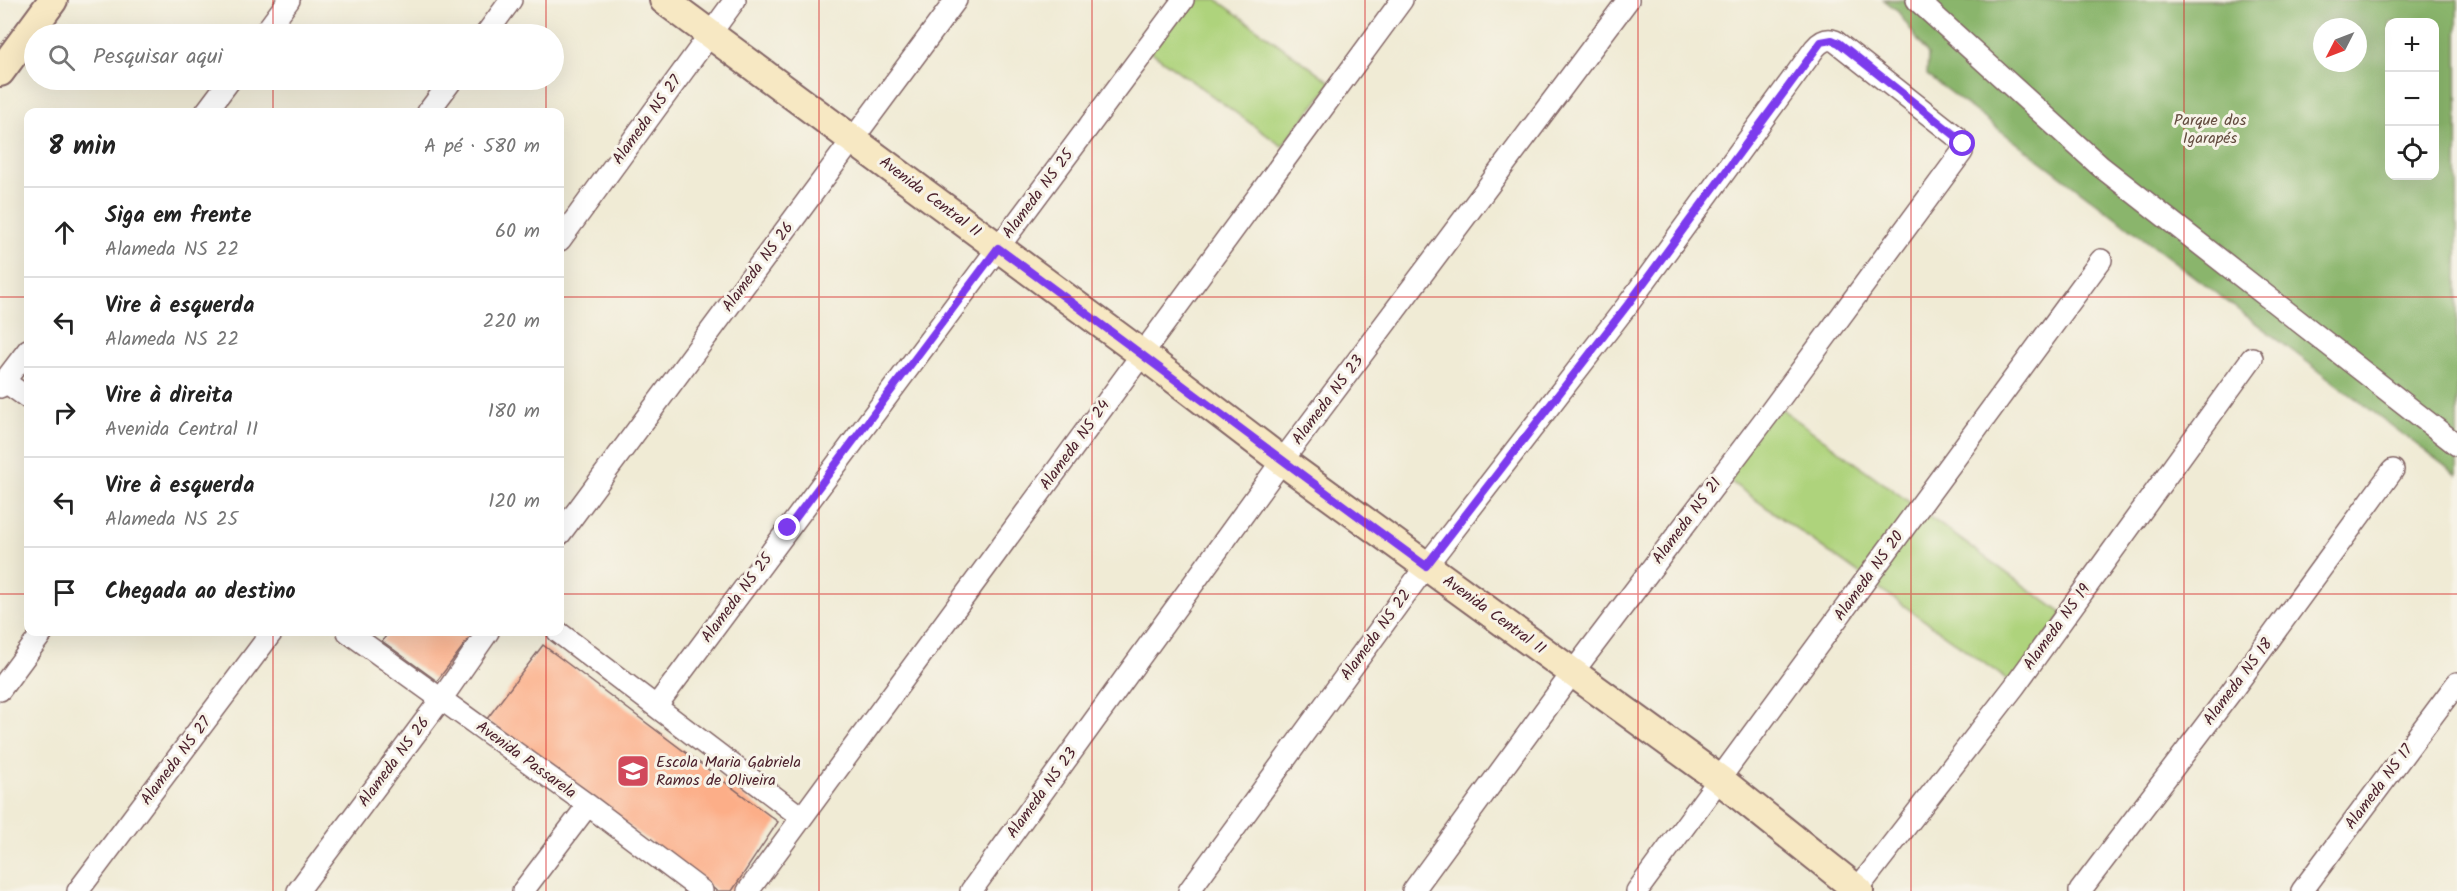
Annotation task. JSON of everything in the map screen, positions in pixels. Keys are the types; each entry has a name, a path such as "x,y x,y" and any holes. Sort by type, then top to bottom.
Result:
{"street":[{"path":"35,24 53,0"},
{"path":"271,24 289,0"},
{"path":"493,24 511,0"},
{"name":"Avenida Central II","path":"664,0 1142,354 1282,461 1719,780 1858,890"},
{"name":"Alameda NS 27","path":"564,235 735,0"},
{"name":"Alameda NS 26","path":"564,529 956,0"},
{"name":"Alameda NS 25","path":"657,705 1183,0"},
{"name":"Alameda NS 24","path":"748,891 1402,0"},
{"name":"Alameda NS 23","path":"971,891 1282,461 1628,0"},
{"path":"1917,0 2100,166 2457,445"},
{"path":"0,72 24,39"},
{"name":"Alameda NS 22","path":"1189,891 1426,566 1629,303 1821,42 1835,41 1861,59 1957,137 1963,144 1962,152"},
{"path":"209,108 222,90"},
{"path":"431,108 444,90"},
{"name":"Alameda NS 21","path":"1413,891 1573,672 1768,416 1962,152"},
{"name":"Alameda NS 20","path":"1636,891 2101,260"},
{"path":"24,355 2,384 24,396"},
{"name":"Alameda NS 19","path":"1858,890 2014,687 2252,358"},
{"name":"Alameda NS 18","path":"2080,891 2231,692 2393,470"},
{"path":"0,690 40,636"},
{"name":"Alameda NS 27","path":"78,891 269,636"},
{"name":"Avenida Passarela","path":"354,636 588,805 702,891"},
{"name":"Alameda NS 26","path":"298,891 442,699 485,636"},
{"path":"563,636 657,705 801,817"},
{"name":"Alameda NS 17","path":"2302,891 2457,683"},
{"path":"523,891 588,805"}],"green space":[{"path":"1183,0 1217,0 1332,83 1282,146 1146,48"},
{"name":"Parque dos Igarapés","path":"1884,0 2457,0 2457,475 1927,75 1928,55 1897,10"},
{"path":"1772,402 2063,614 2012,683 1717,472"}],"building":[{"path":"386,636 471,636 437,681 382,641"},
{"name":"Escola Maria Gabriela Ramos de Oliveira","path":"543,645 778,822 732,891 717,891 486,720"}],"place":[{"name":"Escola Maria Gabriela Ramos de Oliveira","path":"633,771"}],"route":[{"path":"788,528 998,248 1426,566 1629,303 1821,42 1832,40 1839,43 1963,144"}]}
